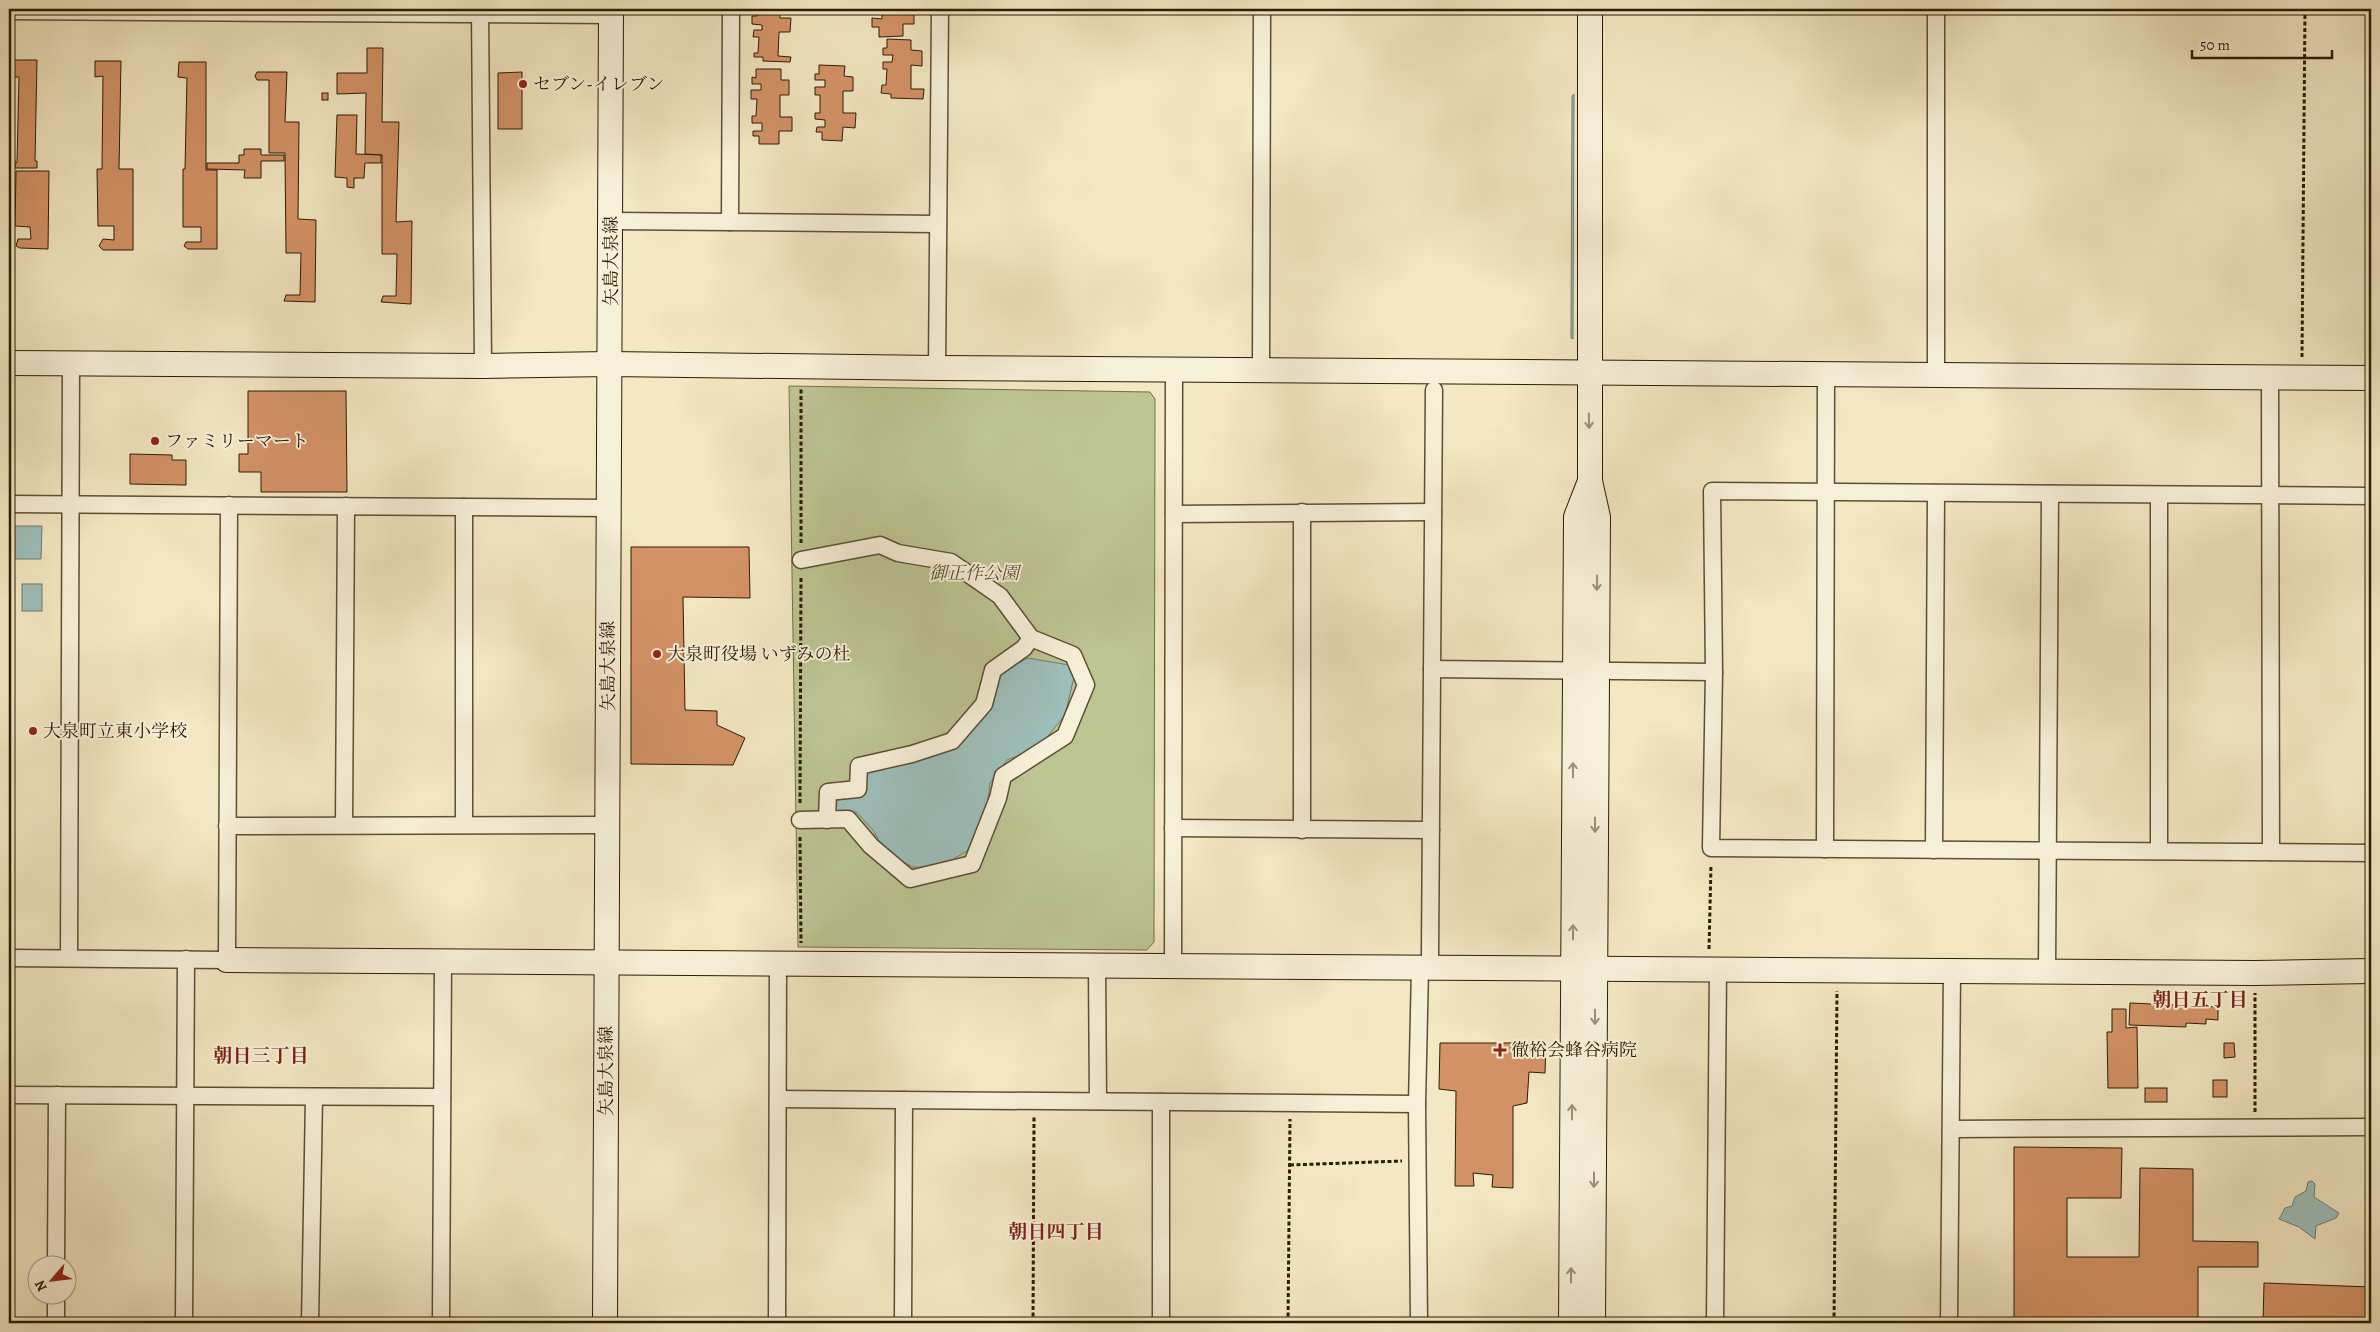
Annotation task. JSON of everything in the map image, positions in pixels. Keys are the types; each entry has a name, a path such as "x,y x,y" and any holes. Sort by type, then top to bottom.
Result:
{"street":[{"path":"730,222 731,9"},
{"path":"937,368 940,9"},
{"path":"1262,9 1262,371"},
{"path":"1590,9 1590,481 1598,517 1585,671 1584,969 1593,1323"},
{"path":"1936,9 1936,375"},
{"path":"9,11 611,12"},
{"path":"480,11 483,366"},
{"name":"矢島大泉線","path":"605,1323 611,12"},
{"path":"611,222 938,224"},
{"path":"9,363 483,366 610,364 1262,371 2371,378"},
{"path":"69,958 71,363"},
{"path":"1173,966 1174,370"},
{"path":"1825,849 1826,374"},
{"path":"2270,377 2271,852"},
{"path":"1418,1323 1417,1104 1431,830 1434,390"},
{"path":"2371,496 1712,491 1714,672 1711,848 2371,853"},
{"path":"1934,850 1936,493"},
{"path":"2047,971 2050,494"},
{"path":"2159,495 2159,851"},
{"path":"9,504 609,508"},
{"path":"226,960 229,505"},
{"path":"344,826 346,506"},
{"path":"464,507 464,825"},
{"path":"1302,512 1302,830"},
{"path":"1174,514 1433,512"},
{"path":"800,820 848,819 871,846 910,879 972,864 998,798 1003,776 1065,736 1086,685 1073,655 1031,638 1000,596 952,562 898,553 880,545 801,560"},
{"path":"827,820 828,792 858,789 859,766 912,754 952,741 984,704 993,670 1024,648 1031,638"},
{"path":"1432,669 1714,672"},
{"path":"227,826 607,824"},
{"path":"1173,828 1431,830"},
{"path":"9,958 1097,966 1425,961 1584,969 2255,973 2371,971"},
{"path":"184,1323 186,959"},
{"path":"441,1323 443,961"},
{"path":"777,1323 778,1099 789,964"},
{"path":"1097,966 1098,1102"},
{"path":"1571,1323 1584,969"},
{"path":"1713,969 1715,1323"},
{"path":"1950,1323 1952,971"},
{"path":"9,1095 442,1098"},
{"path":"56,1254 57,1095"},
{"path":"310,1323 314,1097"},
{"path":"778,1099 1417,1104"},
{"path":"903,1323 904,1100"},
{"path":"1161,1102 1161,1323"},
{"path":"1952,1129 2371,1127"},
{"path":"56,1304 56,1323"}],"path":[{"path":"2302,377 2305,9"},
{"path":"789,964 800,820 801,384"},
{"path":"1711,848 1713,969"},
{"path":"1834,1323 1837,970"},
{"path":"2255,973 2255,1127"},
{"path":"1033,1323 1034,1101"},
{"path":"1288,1323 1290,1103"},
{"path":"1290,1165 1418,1160"}],"green space":[{"name":"御正作公園","path":"789,386 1150,392 1155,399 1154,942 1147,950 798,947"}],"water":[{"path":"1574,94 1573,339 1571,338 1572,96"},
{"path":"9,526 42,526 41,559 9,559"},
{"path":"22,584 42,584 42,611 22,611"},
{"path":"1028,658 1069,665 1075,673 1065,715 1039,747 1007,760 990,783 986,816 967,851 938,868 912,867 884,850 873,830 856,812 835,813 835,794 860,792 863,768 955,748 999,674"},
{"path":"2312,1181 2315,1184 2314,1197 2339,1213 2336,1218 2316,1226 2315,1239 2299,1227 2279,1219 2285,1208 2292,1206 2295,1197 2306,1191 2308,1182"}],"building":[{"path":"757,9 780,9 780,18 791,18 790,32 779,32 778,56 791,57 790,62 763,61 763,57 754,57 754,53 758,53 759,37 753,37 754,30 762,30 762,25 752,24 752,16 757,16"},
{"path":"873,9 914,9 914,24 903,24 903,36 879,37 879,27 872,27 872,18 882,19 882,12 872,12"},
{"path":"887,39 911,40 911,50 922,51 922,66 911,65 911,89 924,89 923,99 891,98 891,94 881,93 882,85 886,85 887,69 883,69 883,62 892,62 893,55 883,55 883,48 887,48"},
{"path":"367,48 383,48 382,122 399,122 396,222 412,221 411,304 381,302 383,296 396,296 397,254 382,254 382,155 365,154 366,93 337,94 337,73 367,73"},
{"path":"10,60 37,60 35,161 37,161 37,168 15,168 15,163 17,163 19,77 10,77"},
{"path":"95,61 121,61 119,169 133,169 133,250 103,250 99,246 103,239 114,240 114,226 98,226 97,169 102,169 103,76 95,77"},
{"path":"179,62 206,62 206,170 217,170 217,249 188,249 184,246 186,242 201,242 201,227 183,227 183,169 185,169 187,78 178,77"},
{"path":"819,65 845,66 844,76 853,77 853,91 843,91 843,113 856,113 855,128 843,127 842,141 822,140 822,132 816,132 817,127 825,127 825,120 815,119 815,113 820,113 820,95 815,95 815,87 825,87 825,80 815,80 815,74 819,74"},
{"path":"756,69 781,69 781,80 789,80 789,95 780,95 780,117 792,117 792,131 779,131 779,144 759,144 759,136 753,136 753,131 762,131 762,123 752,123 752,116 756,116 757,99 751,99 751,90 761,90 761,84 752,84 752,77 756,78"},
{"path":"257,72 287,72 285,122 299,122 298,219 316,220 315,302 284,301 286,295 300,295 301,253 286,253 285,153 269,153 269,80 257,80 255,76"},
{"path":"522,72 522,129 498,129 498,73"},
{"path":"322,93 328,93 328,100 322,100"},
{"path":"337,115 357,115 356,154 381,155 381,163 365,163 364,178 354,178 354,188 347,187 347,178 335,177"},
{"path":"244,149 261,149 261,155 284,155 284,161 261,161 261,178 244,178 245,170 207,169 207,163 239,163 239,155 244,155"},
{"path":"9,160 15,160 14,171 9,171"},
{"path":"16,171 49,171 48,249 20,248 16,246 18,239 31,239 30,227 15,226"},
{"path":"248,391 346,391 347,492 261,492 261,472 239,472 239,454 248,454"},
{"path":"130,454 172,455 172,460 186,460 186,485 130,484"},
{"name":"大泉町役場 いずみの杜","path":"631,547 749,547 750,598 683,597 685,710 717,711 717,725 745,738 733,765 631,764"},
{"path":"2130,1003 2218,1007 2218,1020 2206,1019 2206,1024 2186,1023 2186,1027 2129,1025"},
{"path":"2112,1009 2126,1009 2126,1028 2137,1027 2138,1088 2108,1088 2107,1032 2112,1032"},
{"path":"1440,1043 1546,1043 1545,1073 1529,1072 1527,1103 1513,1106 1513,1188 1492,1187 1493,1175 1473,1173 1474,1186 1455,1186 1456,1091 1439,1089"},
{"path":"2224,1043 2234,1043 2235,1057 2224,1058"},
{"path":"2213,1080 2227,1080 2227,1097 2213,1097"},
{"path":"2145,1088 2167,1088 2167,1102 2145,1102"},
{"path":"2014,1147 2122,1148 2121,1198 2067,1198 2067,1257 2139,1257 2140,1168 2193,1169 2193,1241 2258,1242 2258,1267 2198,1267 2198,1323 2014,1323"},
{"path":"2264,1283 2371,1287 2371,1323 2263,1323"}],"place":[{"name":"セブン-イレブン","path":"523,84"},
{"name":"ファミリーマート","path":"155,441"},
{"name":"大泉町役場 いずみの杜","path":"657,654"},
{"name":"大泉町立東小学校","path":"33,731"},
{"name":"徹裕会蜂谷病院","path":"1500,1050"}],"district":[{"name":"朝日五丁目","path":"2200,1000"},
{"name":"朝日三丁目","path":"261,1056"},
{"name":"朝日四丁目","path":"1056,1232"}]}
